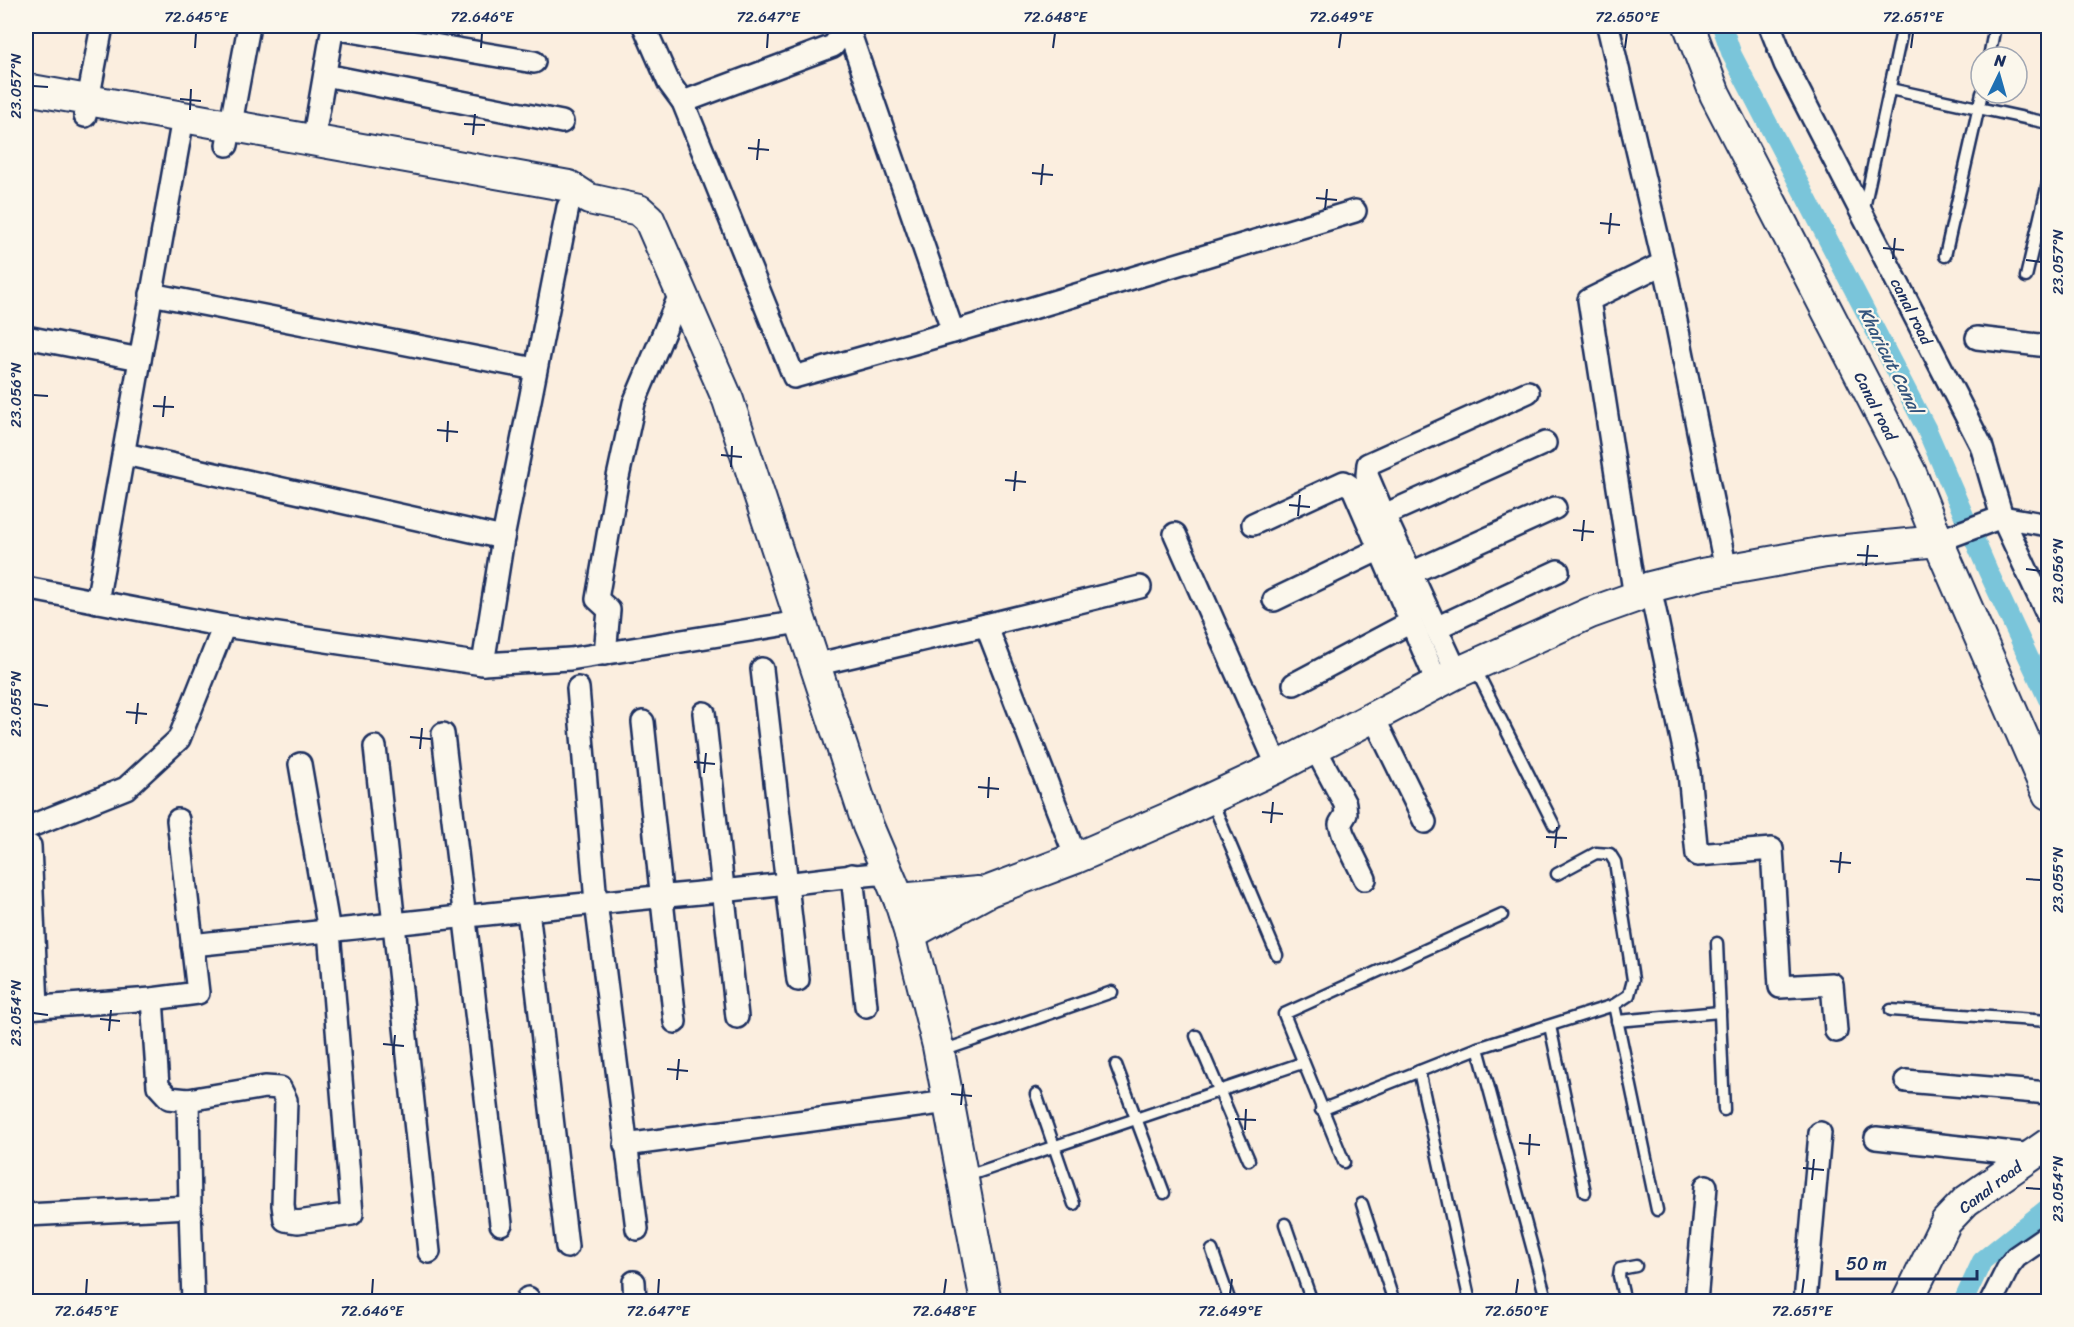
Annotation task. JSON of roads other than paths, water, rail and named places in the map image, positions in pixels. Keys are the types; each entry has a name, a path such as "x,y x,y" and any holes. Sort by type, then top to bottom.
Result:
{"street":[{"path":"87,108 102,26"},
{"path":"229,136 249,26"},
{"path":"644,26 669,83 683,102 794,377 953,332 1355,211"},
{"path":"1608,26 1664,263 1726,570"},
{"name":"Canal road","path":"1689,26 1716,94 1945,538 2049,794"},
{"name":"canal road","path":"1770,26 1785,64 1981,445 2001,510 2049,616"},
{"path":"313,142 333,27 534,62"},
{"path":"683,102 832,46 848,27"},
{"path":"848,27 953,332"},
{"path":"325,75 562,122"},
{"path":"26,89 87,108 181,127 578,203 639,210 649,219 728,400 868,825 910,934 939,1052 986,1302"},
{"path":"26,106 87,108"},
{"path":"97,602 181,127"},
{"path":"229,136 313,142 568,186 578,203 535,369 503,538 483,664"},
{"path":"1664,263 1589,300 1643,592 1689,773 1697,855 1772,849 1780,987 1832,984 1836,1031"},
{"path":"605,654 609,610 597,599 618,477 634,403 681,292"},
{"path":"152,294 535,369"},
{"path":"26,337 140,359"},
{"path":"1977,338 2049,346"},
{"path":"1456,674 1367,475 1368,464 1528,392"},
{"path":"1384,515 1545,443"},
{"path":"125,453 503,538"},
{"path":"1253,524 1344,482 1353,488 1411,622 1456,674"},
{"path":"1411,573 1555,508"},
{"path":"910,934 990,891 1076,858 1210,799 1278,767 1456,674 1590,613 1643,592 1726,570 1826,552 1945,538 2001,510 2049,525"},
{"path":"1175,534 1278,767"},
{"path":"1274,600 1380,549"},
{"path":"1436,628 1558,571"},
{"path":"814,665 1140,587"},
{"path":"26,588 224,626 483,664 570,659 800,622"},
{"path":"1294,684 1411,622"},
{"path":"986,625 1076,858"},
{"path":"178,820 198,993 152,999 31,1007 28,837 126,788 179,739 224,626"},
{"path":"762,669 798,980"},
{"path":"578,688 596,902 637,1229"},
{"path":"704,712 737,1017"},
{"path":"1374,718 1425,822"},
{"path":"643,722 675,1022"},
{"path":"443,734 501,1224"},
{"path":"375,747 429,1252"},
{"path":"1315,748 1345,804 1346,814 1340,824 1365,879"},
{"path":"152,999 158,1086 169,1098 188,1100 265,1087 280,1088 286,1100 283,1205 285,1220 298,1222 352,1214 329,931 300,764"},
{"path":"192,945 463,918 596,902 723,891 852,875 893,886 990,891"},
{"path":"852,875 866,1006"},
{"path":"528,910 567,1247"},
{"path":"1906,1081 2049,1093"},
{"path":"188,1100 194,1302"},
{"path":"625,1145 948,1102"},
{"path":"1805,1302 1820,1133"},
{"path":"1876,1138 2041,1149"},
{"name":"Canal road","path":"1907,1302 1946,1222 1966,1201 2041,1149"},
{"path":"1696,1302 1706,1186"},
{"path":"26,1215 190,1207"},
{"path":"1991,1302 2016,1257 2049,1235"}],"lane":[{"path":"1863,215 1903,26"},
{"path":"1991,45 1995,26"},
{"path":"1890,89 2049,123"},
{"path":"1945,256 1980,105"},
{"path":"2026,277 2049,183"},
{"path":"1456,674 1554,825"},
{"path":"1210,799 1277,955"},
{"path":"1321,1110 1478,1048 1614,1005 1629,995 1633,980 1615,862 1610,854 1596,853 1557,874"},
{"path":"1344,1162 1284,1014 1502,915"},
{"path":"1717,943 1724,1110"},
{"path":"939,1052 1112,992"},
{"path":"1614,1005 1657,1210"},
{"path":"1891,1010 2049,1021"},
{"path":"1617,1021 1720,1012"},
{"path":"1550,1026 1585,1192"},
{"path":"1196,1036 1250,1160"},
{"path":"1478,1048 1547,1302"},
{"path":"963,1177 1302,1063"},
{"path":"1116,1065 1164,1193"},
{"path":"1419,1071 1470,1302"},
{"path":"1036,1094 1074,1204"},
{"path":"1362,1204 1394,1302"},
{"path":"1284,1224 1311,1302"},
{"path":"1212,1250 1230,1302"},
{"path":"1625,1302 1619,1276 1620,1269 1636,1266"}],"waterway":[{"name":"Kharicut Canal","path":"1722,26 1732,55 1926,428 1988,571 2048,699"},
{"name":"Kharicut Canal","path":"1963,1302 1982,1261 2048,1208"}]}
